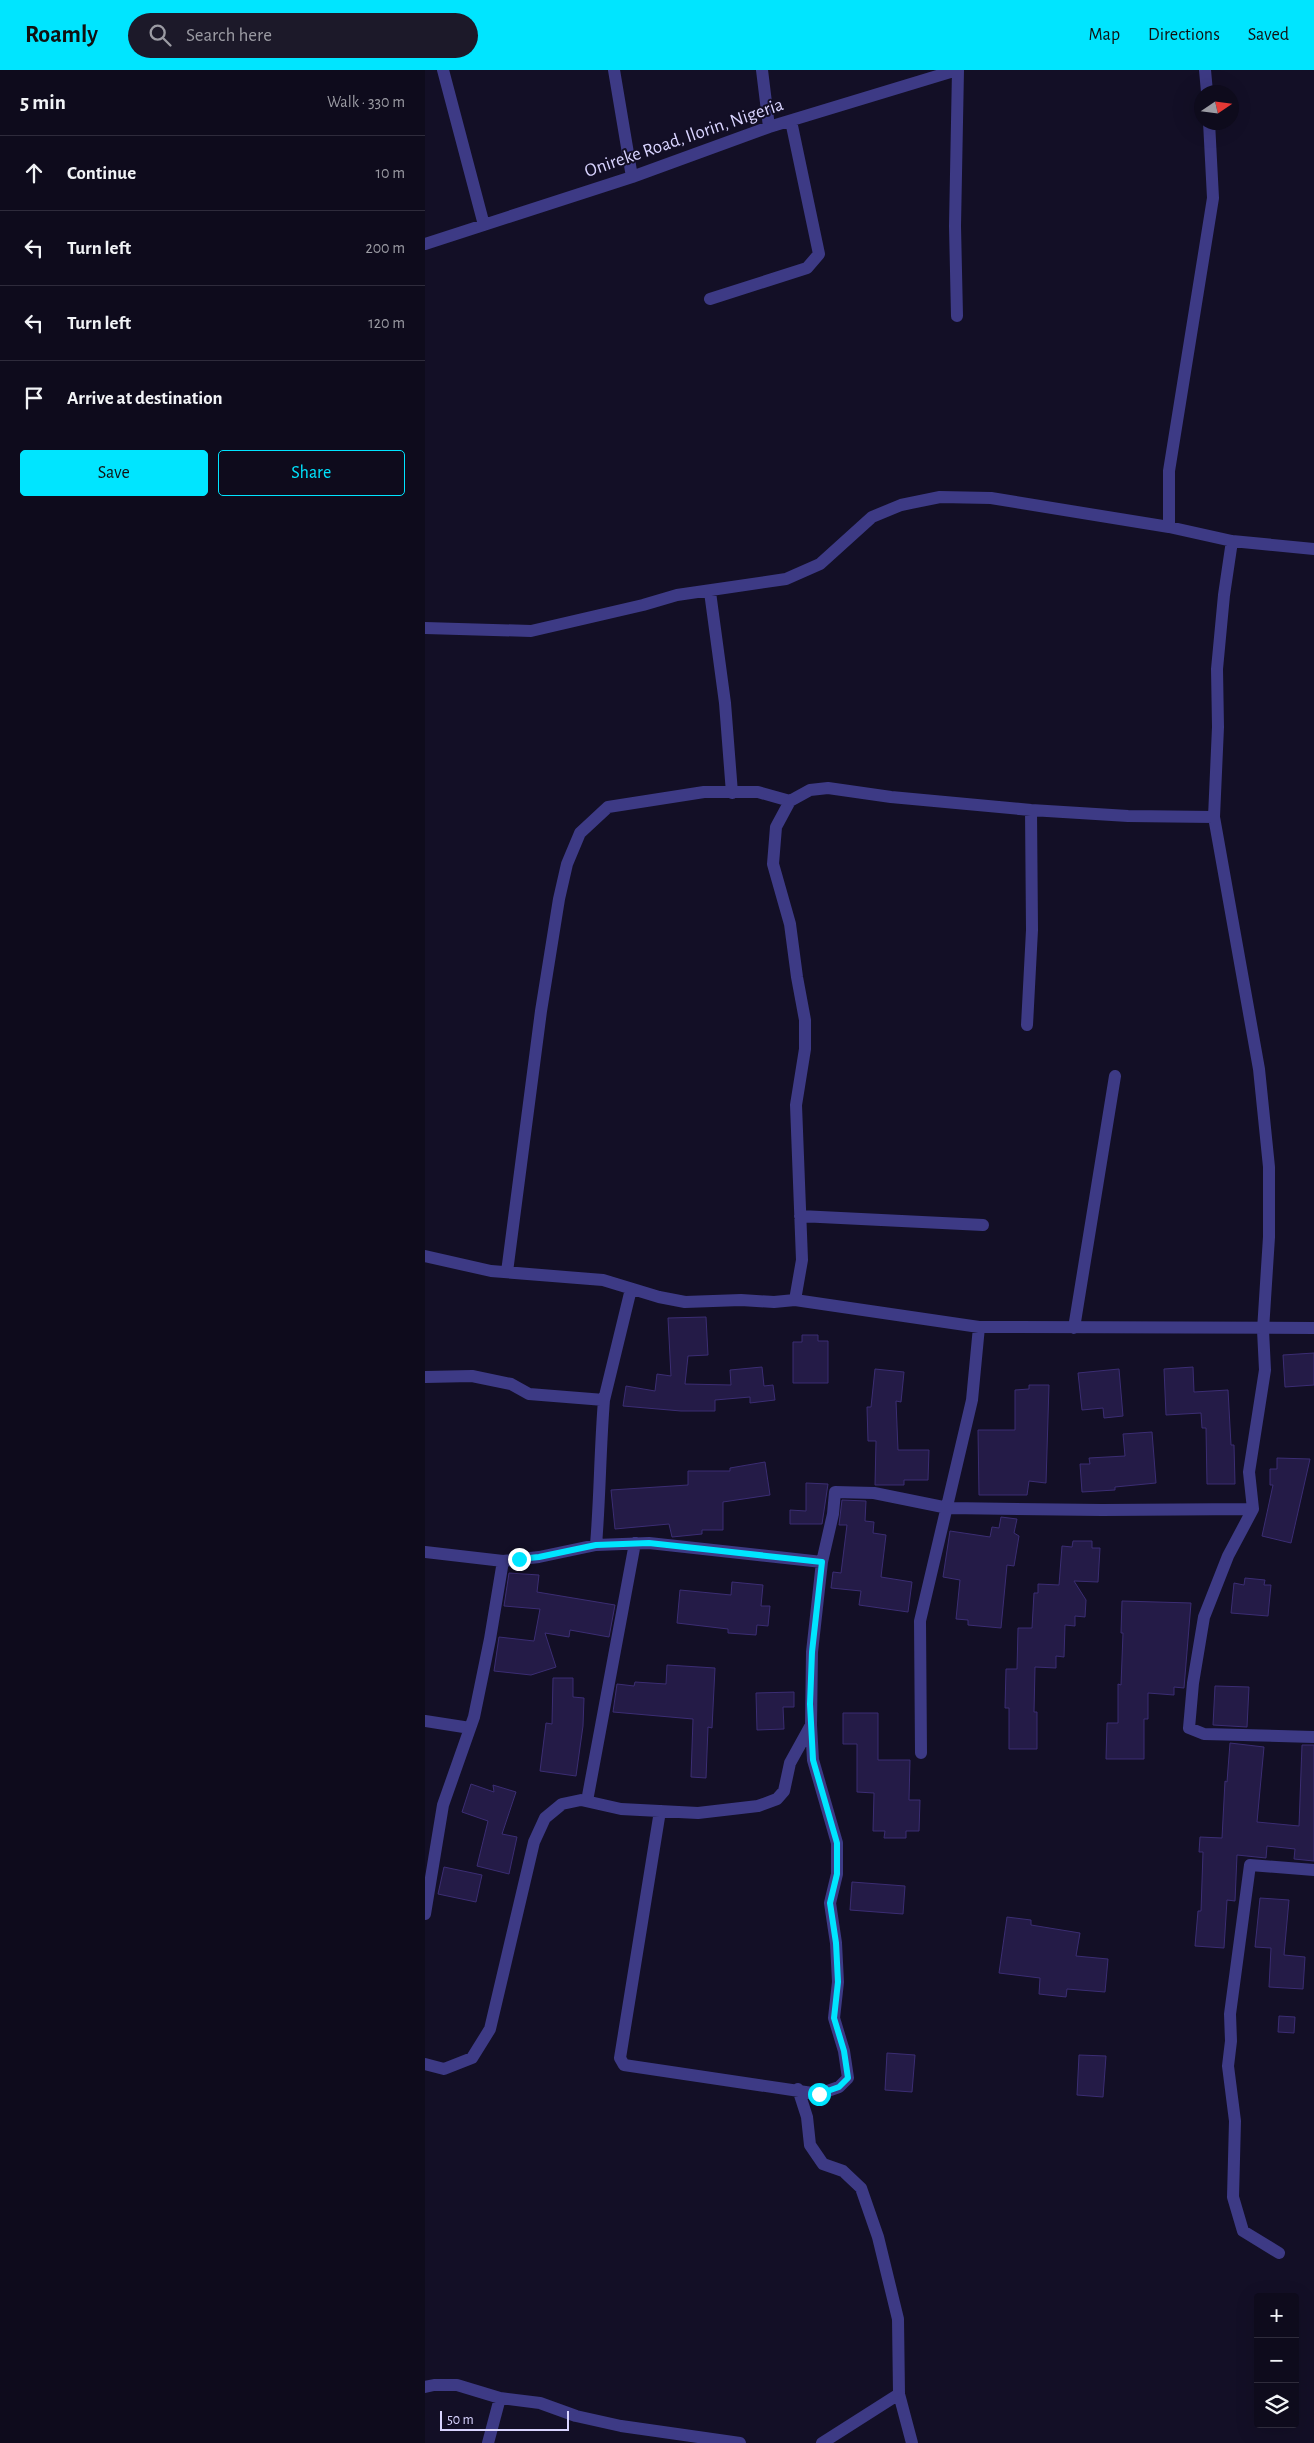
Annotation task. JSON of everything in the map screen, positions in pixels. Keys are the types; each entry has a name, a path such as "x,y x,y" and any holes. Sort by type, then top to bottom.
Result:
{"street":[{"path":"443,70 484,225"},
{"path":"614,70 632,177"},
{"path":"762,70 769,127"},
{"path":"957,70 955,226 957,316"},
{"name":"Onireke Road, Ilorin, Nigeria","path":"425,244 632,177 769,127 925,74 957,70"},
{"path":"1205,70 1206,85"},
{"path":"710,299 807,268 819,254 791,121"},
{"path":"1169,526 1169,471 1213,198 1209,130"},
{"path":"425,628 531,631 643,605 677,595 710,592 786,579 819,564 872,517 901,505 940,497 991,498 1169,526 1232,541 1314,549"},
{"path":"1232,541 1223,595 1217,669 1214,817 1259,1069 1269,1167 1269,1237 1263,1330 1265,1370 1249,1472 1253,1509 1228,1556 1204,1617 1193,1683 1189,1728 1204,1734 1314,1736"},
{"path":"710,592 725,703 732,793"},
{"path":"795,1300 802,1260 796,1105 805,1049 805,1020 790,924 773,864 776,827 790,801 810,790 828,788 891,797 1031,810 1128,816 1214,817"},
{"path":"507,1272 541,1011 559,899 572,849 580,833 607,807 705,792 758,792 790,801"},
{"path":"1027,1025 1032,930 1031,810"},
{"path":"1074,1328 1115,1076"},
{"path":"801,1216 983,1225"},
{"path":"425,1256 491,1271 603,1280 685,1302 741,1300 774,1302 795,1300 979,1327 1263,1330 1314,1328"},
{"path":"596,1545 599,1508 599,1461 604,1400 631,1289"},
{"path":"921,1753 920,1621 948,1508 959,1448 972,1400 979,1327"},
{"path":"425,1377 472,1376 511,1384 529,1394 604,1400"},
{"path":"660,1812 620,2058 624,2065 633,2068 798,2089 819,2094 839,2087 848,2078 844,2051 834,2018 838,1982 836,1943 830,1903 837,1874 837,1843 813,1760 811,1725 812,1652 822,1562 833,1514 835,1492 874,1493 948,1508 1253,1509"},
{"path":"425,1552 503,1561 539,1557 596,1545 635,1543 822,1562"},
{"path":"587,1801 635,1543"},
{"path":"426,1907 443,1805 470,1728 490,1639 503,1561"},
{"path":"425,1722 470,1728"},
{"path":"425,2064 444,2069 472,2058 490,2029 534,1842 545,1818 562,1804 581,1800 621,1808 660,1812 698,1813 758,1806 777,1799 784,1791 789,1763 811,1725"},
{"path":"1279,2254 1243,2231 1233,2197 1235,2121 1228,2066 1231,2041 1230,2014 1250,1865 1314,1870"},
{"path":"798,2089 807,2117 810,2144 823,2164 843,2171 861,2188 878,2237 898,2319 899,2394 911,2443"},
{"path":"425,2387 433,2384 457,2385 500,2398 540,2403 575,2416 621,2426 740,2443"},
{"path":"822,2443 899,2394"},
{"path":"488,2443 500,2398"}],"building":[{"path":"706,1317 708,1355 688,1356 685,1384 731,1385 730,1370 762,1367 764,1386 773,1385 775,1400 750,1403 750,1397 715,1400 715,1411 681,1411 623,1406 626,1386 655,1391 657,1374 671,1376 668,1318"},
{"path":"802,1335 818,1335 818,1341 828,1341 828,1383 793,1383 793,1342 802,1342"},
{"path":"1314,1353 1314,1385 1285,1387 1283,1355"},
{"path":"1193,1367 1194,1392 1228,1390 1231,1445 1234,1445 1235,1484 1207,1484 1206,1428 1202,1428 1201,1413 1166,1415 1164,1369"},
{"path":"875,1369 904,1372 901,1402 896,1401 898,1450 929,1450 928,1480 904,1480 904,1485 875,1485 876,1441 868,1441 867,1407 871,1407"},
{"path":"1119,1369 1123,1416 1104,1418 1103,1408 1082,1410 1078,1373"},
{"path":"1029,1385 1049,1385 1046,1483 1029,1481 1027,1495 979,1495 978,1430 1015,1430 1015,1390 1029,1389"},
{"path":"1152,1432 1156,1483 1115,1487 1115,1490 1082,1492 1080,1464 1090,1464 1089,1458 1125,1456 1123,1434"},
{"path":"1277,1458 1310,1459 1291,1543 1262,1536 1273,1485 1270,1485 1270,1469 1277,1469"},
{"path":"765,1462 770,1495 723,1502 723,1530 702,1530 702,1534 672,1537 669,1524 615,1529 611,1490 688,1485 688,1471 730,1471 730,1468"},
{"path":"806,1483 828,1484 822,1524 790,1524 790,1510 806,1511"},
{"path":"842,1500 866,1501 865,1521 874,1522 873,1533 886,1535 881,1577 912,1582 908,1612 859,1605 861,1591 831,1588 833,1572 841,1573 847,1525 839,1525"},
{"path":"1001,1517 1017,1519 1014,1533 1019,1536 1014,1566 1007,1565 1001,1628 968,1625 968,1620 956,1619 960,1580 943,1577 950,1531 990,1537 992,1527 999,1528"},
{"path":"1073,1541 1092,1541 1092,1548 1100,1548 1098,1582 1074,1581 1086,1600 1085,1617 1075,1616 1075,1626 1065,1625 1064,1657 1056,1656 1056,1668 1035,1667 1034,1712 1037,1712 1037,1749 1009,1749 1009,1708 1005,1708 1006,1669 1017,1669 1018,1628 1032,1628 1034,1593 1038,1593 1038,1584 1059,1585 1062,1546 1072,1547"},
{"path":"509,1573 539,1575 537,1592 615,1605 609,1637 570,1630 569,1637 545,1633 556,1667 531,1675 494,1671 499,1637 534,1641 540,1609 504,1606"},
{"path":"1245,1578 1265,1580 1264,1585 1271,1585 1268,1616 1231,1613 1234,1583 1244,1585"},
{"path":"732,1582 763,1585 761,1606 770,1606 768,1626 757,1625 756,1635 728,1633 728,1629 677,1623 680,1590 731,1595"},
{"path":"1122,1601 1191,1603 1184,1688 1174,1687 1174,1695 1148,1693 1148,1719 1144,1719 1144,1759 1106,1759 1107,1723 1118,1723 1118,1684 1121,1685 1123,1633 1121,1633"},
{"path":"667,1665 715,1668 712,1728 708,1727 706,1778 691,1777 693,1719 613,1712 617,1684 634,1686 635,1682 666,1684"},
{"path":"553,1678 573,1678 573,1697 584,1698 583,1726 576,1776 540,1771 546,1723 552,1724"},
{"path":"1215,1686 1249,1687 1247,1727 1213,1725"},
{"path":"794,1692 794,1707 783,1707 784,1729 757,1730 756,1693"},
{"path":"843,1713 878,1713 878,1760 910,1760 909,1800 920,1800 919,1831 906,1831 906,1838 884,1838 885,1831 873,1831 874,1793 857,1792 857,1744 843,1744"},
{"path":"1230,1743 1264,1747 1257,1822 1299,1826 1302,1745 1314,1745 1314,1861 1294,1859 1295,1849 1267,1846 1266,1858 1237,1855 1235,1901 1227,1900 1224,1948 1195,1946 1198,1911 1201,1911 1203,1852 1199,1852 1200,1837 1222,1838 1225,1781 1227,1782"},
{"path":"471,1784 494,1792 493,1785 516,1792 502,1834 517,1837 509,1874 477,1866 488,1821 462,1812"},
{"path":"444,1867 482,1875 476,1902 438,1894"},
{"path":"852,1882 905,1886 903,1914 850,1910"},
{"path":"1260,1898 1289,1900 1284,1955 1305,1957 1303,1989 1269,1987 1271,1948 1255,1947"},
{"path":"1007,1917 1031,1920 1031,1925 1080,1933 1076,1956 1108,1959 1105,1992 1067,1989 1066,1997 1039,1994 1040,1978 999,1973"},
{"path":"1279,2016 1295,2017 1294,2033 1278,2032"},
{"path":"887,2053 915,2055 912,2092 885,2090"},
{"path":"1079,2055 1106,2056 1103,2097 1077,2095"}],"route":[{"path":"519,1559 539,1557 596,1545 649,1543 822,1562 812,1652 810,1704 813,1760 837,1843 837,1874 830,1903 831,1924 836,1943 838,1982 834,2018 844,2051 848,2078 839,2087 819,2094"}]}
